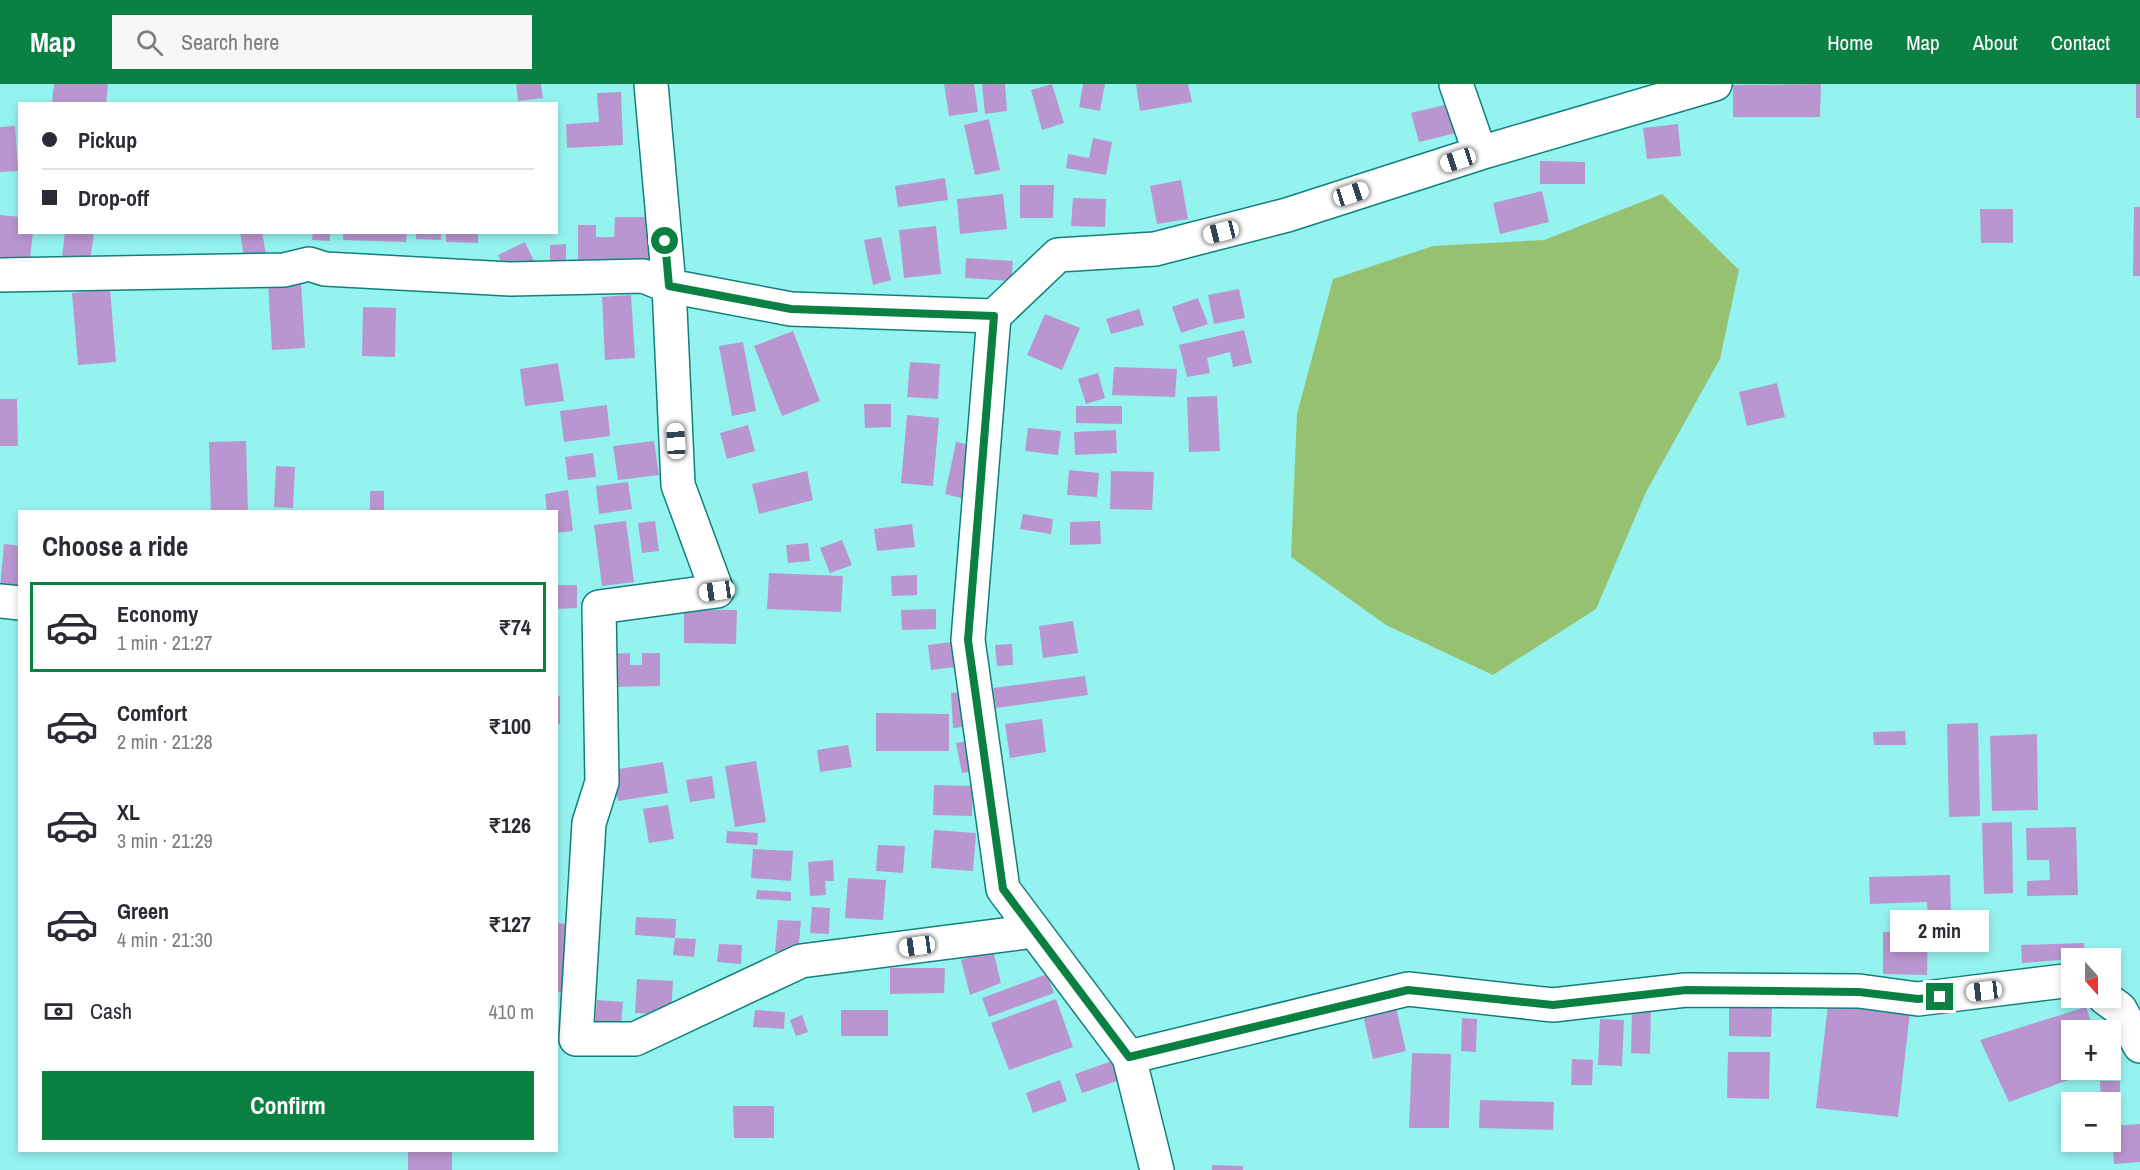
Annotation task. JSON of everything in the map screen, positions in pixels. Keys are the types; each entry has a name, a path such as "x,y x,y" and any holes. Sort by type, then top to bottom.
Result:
{"street":[{"path":"651,84 669,286 678,486 717,591 599,607 602,782 589,823 576,1039 635,1039 801,961 1034,931"},
{"path":"1456,84 1480,153"},
{"path":"1157,1170 1129,1057 1003,889 968,640 994,316 1058,255 1155,249 1287,215 1480,153 1715,84"},
{"path":"0,275 284,270 309,264 325,268 511,279 643,276 669,286 791,309 994,316"},
{"path":"0,601 18,603"},
{"path":"1129,1057 1408,990 1553,1005 1686,990 1859,992 1918,999 2061,981"},
{"path":"2119,1008 2140,1046"}],"shaded area":[{"path":"1662,194 1739,270 1720,359 1646,492 1596,609 1493,675 1386,625 1291,557 1297,414 1333,279 1433,246 1544,240"}],"building":[{"path":"54,84 108,84 106,102 52,102"},
{"path":"516,84 541,84 543,98 518,101"},
{"path":"944,84 974,84 978,112 949,116"},
{"path":"982,84 1005,84 1007,111 985,114"},
{"path":"1052,84 1064,123 1042,130 1031,90"},
{"path":"1083,84 1105,84 1100,111 1079,107"},
{"path":"1136,84 1188,84 1192,102 1140,111"},
{"path":"1821,84 1820,117 1733,117 1733,85"},
{"path":"2136,84 2140,84 2140,118 2136,118"},
{"path":"621,92 623,145 567,148 566,124 599,122 597,93"},
{"path":"1461,101 1468,130 1419,142 1411,113"},
{"path":"989,119 1000,170 975,175 964,125"},
{"path":"1678,124 1681,156 1647,159 1643,128"},
{"path":"15,126 18,171 0,172 0,127"},
{"path":"1093,138 1112,142 1106,175 1066,168 1068,154 1089,158"},
{"path":"1540,161 1585,162 1585,184 1540,184"},
{"path":"945,178 948,200 898,207 895,186"},
{"path":"1181,180 1188,219 1157,224 1150,186"},
{"path":"1020,185 1054,185 1053,218 1020,218"},
{"path":"1542,191 1549,222 1500,234 1493,203"},
{"path":"1003,194 1007,229 960,234 957,199"},
{"path":"1073,198 1106,199 1105,227 1071,226"},
{"path":"2134,207 2140,207 2140,276 2133,276"},
{"path":"1980,209 2013,209 2013,243 1981,243"},
{"path":"0,215 18,217 18,234 33,234 29,268 0,265"},
{"path":"615,217 650,217 649,262 578,262 578,225 596,225 596,237 614,237"},
{"path":"936,226 941,274 904,278 899,230"},
{"path":"65,234 94,234 90,261 62,257"},
{"path":"240,234 262,234 266,254 244,258"},
{"path":"313,234 330,234 330,241 312,240"},
{"path":"343,234 407,234 406,242 343,240"},
{"path":"416,234 441,234 441,240 416,239"},
{"path":"446,234 478,234 478,243 446,242"},
{"path":"881,237 891,280 873,285 864,240"},
{"path":"525,242 534,261 507,274 498,255"},
{"path":"566,244 566,262 550,263 550,245"},
{"path":"966,258 1013,261 1011,281 965,278"},
{"path":"301,281 305,348 272,350 268,283"},
{"path":"110,289 116,362 78,365 72,293"},
{"path":"1239,289 1245,318 1214,324 1208,295"},
{"path":"631,295 635,358 605,360 602,297"},
{"path":"1198,298 1208,324 1181,333 1172,307"},
{"path":"363,307 396,308 395,357 362,356"},
{"path":"1139,309 1144,325 1111,334 1106,319"},
{"path":"1045,314 1080,328 1062,370 1027,355"},
{"path":"1244,330 1252,363 1233,367 1230,352 1207,358 1210,373 1187,377 1179,345"},
{"path":"793,331 820,401 782,416 754,346"},
{"path":"743,342 756,411 732,416 719,346"},
{"path":"910,362 940,364 938,399 907,397"},
{"path":"558,363 564,401 525,406 520,369"},
{"path":"1114,367 1177,369 1175,397 1112,395"},
{"path":"1098,373 1105,398 1086,404 1078,379"},
{"path":"1777,383 1785,417 1747,426 1739,392"},
{"path":"1217,396 1220,451 1189,452 1187,397"},
{"path":"0,399 17,399 18,446 0,446"},
{"path":"864,404 891,404 891,427 865,428"},
{"path":"607,405 610,436 564,442 560,411"},
{"path":"1076,406 1122,406 1122,424 1076,423"},
{"path":"907,415 939,418 933,486 901,483"},
{"path":"748,425 755,451 727,459 720,433"},
{"path":"1028,428 1061,431 1058,455 1025,451"},
{"path":"1116,430 1117,453 1075,455 1074,432"},
{"path":"246,441 248,510 211,510 209,442"},
{"path":"654,441 659,475 618,480 613,446"},
{"path":"956,442 981,447 969,500 945,494"},
{"path":"593,453 596,477 568,480 565,457"},
{"path":"276,466 295,467 293,508 274,507"},
{"path":"1069,470 1099,473 1097,497 1067,495"},
{"path":"807,471 813,500 759,514 752,484"},
{"path":"1111,471 1154,472 1152,510 1110,509"},
{"path":"628,482 632,509 599,514 596,486"},
{"path":"568,490 573,531 558,533 558,510 547,510 545,494"},
{"path":"370,491 384,491 384,510 370,510"},
{"path":"1023,514 1053,519 1051,534 1020,529"},
{"path":"626,521 634,582 602,586 594,525"},
{"path":"655,521 659,551 642,553 638,523"},
{"path":"1100,521 1101,544 1070,545 1070,522"},
{"path":"912,524 915,547 877,551 874,529"},
{"path":"842,540 852,565 830,573 820,548"},
{"path":"808,543 810,561 788,563 786,545"},
{"path":"4,544 18,546 18,590 0,588"},
{"path":"769,573 843,576 841,612 767,609"},
{"path":"917,575 917,595 892,596 891,576"},
{"path":"558,585 577,585 577,608 558,609"},
{"path":"684,609 737,610 736,644 684,643"},
{"path":"936,609 936,629 902,630 901,610"},
{"path":"1073,621 1078,653 1043,658 1039,626"},
{"path":"960,641 963,666 931,670 928,645"},
{"path":"1012,644 1013,665 997,666 995,645"},
{"path":"630,653 630,665 642,665 642,653 660,653 660,686 610,687 609,654"},
{"path":"1085,676 1088,695 996,708 993,688"},
{"path":"971,691 973,726 953,728 951,693"},
{"path":"558,696 560,696 560,724 558,724"},
{"path":"876,713 949,714 949,751 876,751"},
{"path":"1042,719 1046,752 1010,758 1005,724"},
{"path":"1978,723 1980,816 1949,817 1947,724"},
{"path":"1905,731 1906,745 1874,745 1873,732"},
{"path":"2037,734 2038,810 1992,811 1990,736"},
{"path":"972,740 977,771 962,773 956,743"},
{"path":"848,745 852,767 820,772 817,750"},
{"path":"756,761 766,822 735,827 725,766"},
{"path":"663,762 668,793 618,801 613,770"},
{"path":"712,776 715,798 690,802 686,780"},
{"path":"934,785 973,786 972,816 933,815"},
{"path":"668,805 674,839 649,843 643,809"},
{"path":"2012,822 2013,893 1984,894 1982,823"},
{"path":"2076,827 2078,895 2027,896 2027,881 2050,880 2049,860 2027,860 2026,828"},
{"path":"934,830 976,833 973,871 931,868"},
{"path":"727,831 758,833 757,845 726,843"},
{"path":"878,845 905,846 903,873 876,871"},
{"path":"753,849 793,851 791,881 751,878"},
{"path":"833,860 834,881 825,881 826,895 810,896 808,862"},
{"path":"1950,875 1951,918 1928,919 1927,902 1870,904 1869,877"},
{"path":"848,878 886,880 883,920 845,918"},
{"path":"757,890 791,892 791,901 756,899"},
{"path":"812,907 830,908 829,934 810,933"},
{"path":"636,917 676,919 675,938 635,935"},
{"path":"778,920 801,921 798,954 775,952"},
{"path":"558,923 569,924 564,992 558,992"},
{"path":"1883,932 1928,932 1927,975 1883,974"},
{"path":"675,938 696,939 694,957 673,955"},
{"path":"2084,943 2084,948 2061,948 2061,960 2022,963 2021,945"},
{"path":"719,944 742,945 741,964 717,962"},
{"path":"993,950 1001,983 970,995 961,960"},
{"path":"890,968 945,968 944,993 890,994"},
{"path":"1047,974 1054,993 989,1017 982,998"},
{"path":"637,979 673,981 671,1015 635,1013"},
{"path":"1056,999 1073,1047 1009,1070 991,1023"},
{"path":"597,1000 623,1002 621,1026 595,1024"},
{"path":"1395,1003 1406,1051 1373,1059 1362,1010"},
{"path":"1729,1003 1772,1004 1771,1037 1729,1036"},
{"path":"1828,1004 1910,1013 1898,1117 1816,1108"},
{"path":"1632,1007 1651,1007 1650,1054 1631,1053"},
{"path":"2083,1008 2086,1008 2091,1020 2061,1020 2061,1080 2068,1080 2009,1102 1980,1040"},
{"path":"755,1010 785,1012 784,1029 753,1027"},
{"path":"841,1010 888,1010 888,1036 841,1036"},
{"path":"802,1015 808,1032 796,1036 790,1020"},
{"path":"1462,1018 1477,1019 1476,1052 1461,1051"},
{"path":"1600,1019 1624,1020 1622,1066 1598,1065"},
{"path":"1728,1052 1770,1052 1769,1099 1727,1098"},
{"path":"1412,1053 1451,1054 1449,1128 1409,1128"},
{"path":"1572,1059 1593,1060 1592,1085 1571,1085"},
{"path":"1115,1060 1123,1079 1082,1093 1075,1074"},
{"path":"1060,1080 1067,1101 1033,1113 1026,1093"},
{"path":"2100,1081 2120,1081 2120,1092 2101,1092"},
{"path":"1480,1100 1554,1102 1553,1130 1479,1128"},
{"path":"733,1106 774,1106 774,1138 734,1138"},
{"path":"2140,1124 2140,1162 2114,1164 2113,1152 2121,1152 2121,1125"},
{"path":"408,1152 452,1152 452,1170 408,1170"},
{"path":"1212,1165 1243,1166 1243,1170 1212,1170"}],"route":[{"path":"665,241 669,286 791,309 994,316 968,640 1003,889 1129,1057 1408,990 1553,1005 1686,990 1859,992 1918,999 1940,997"}]}
